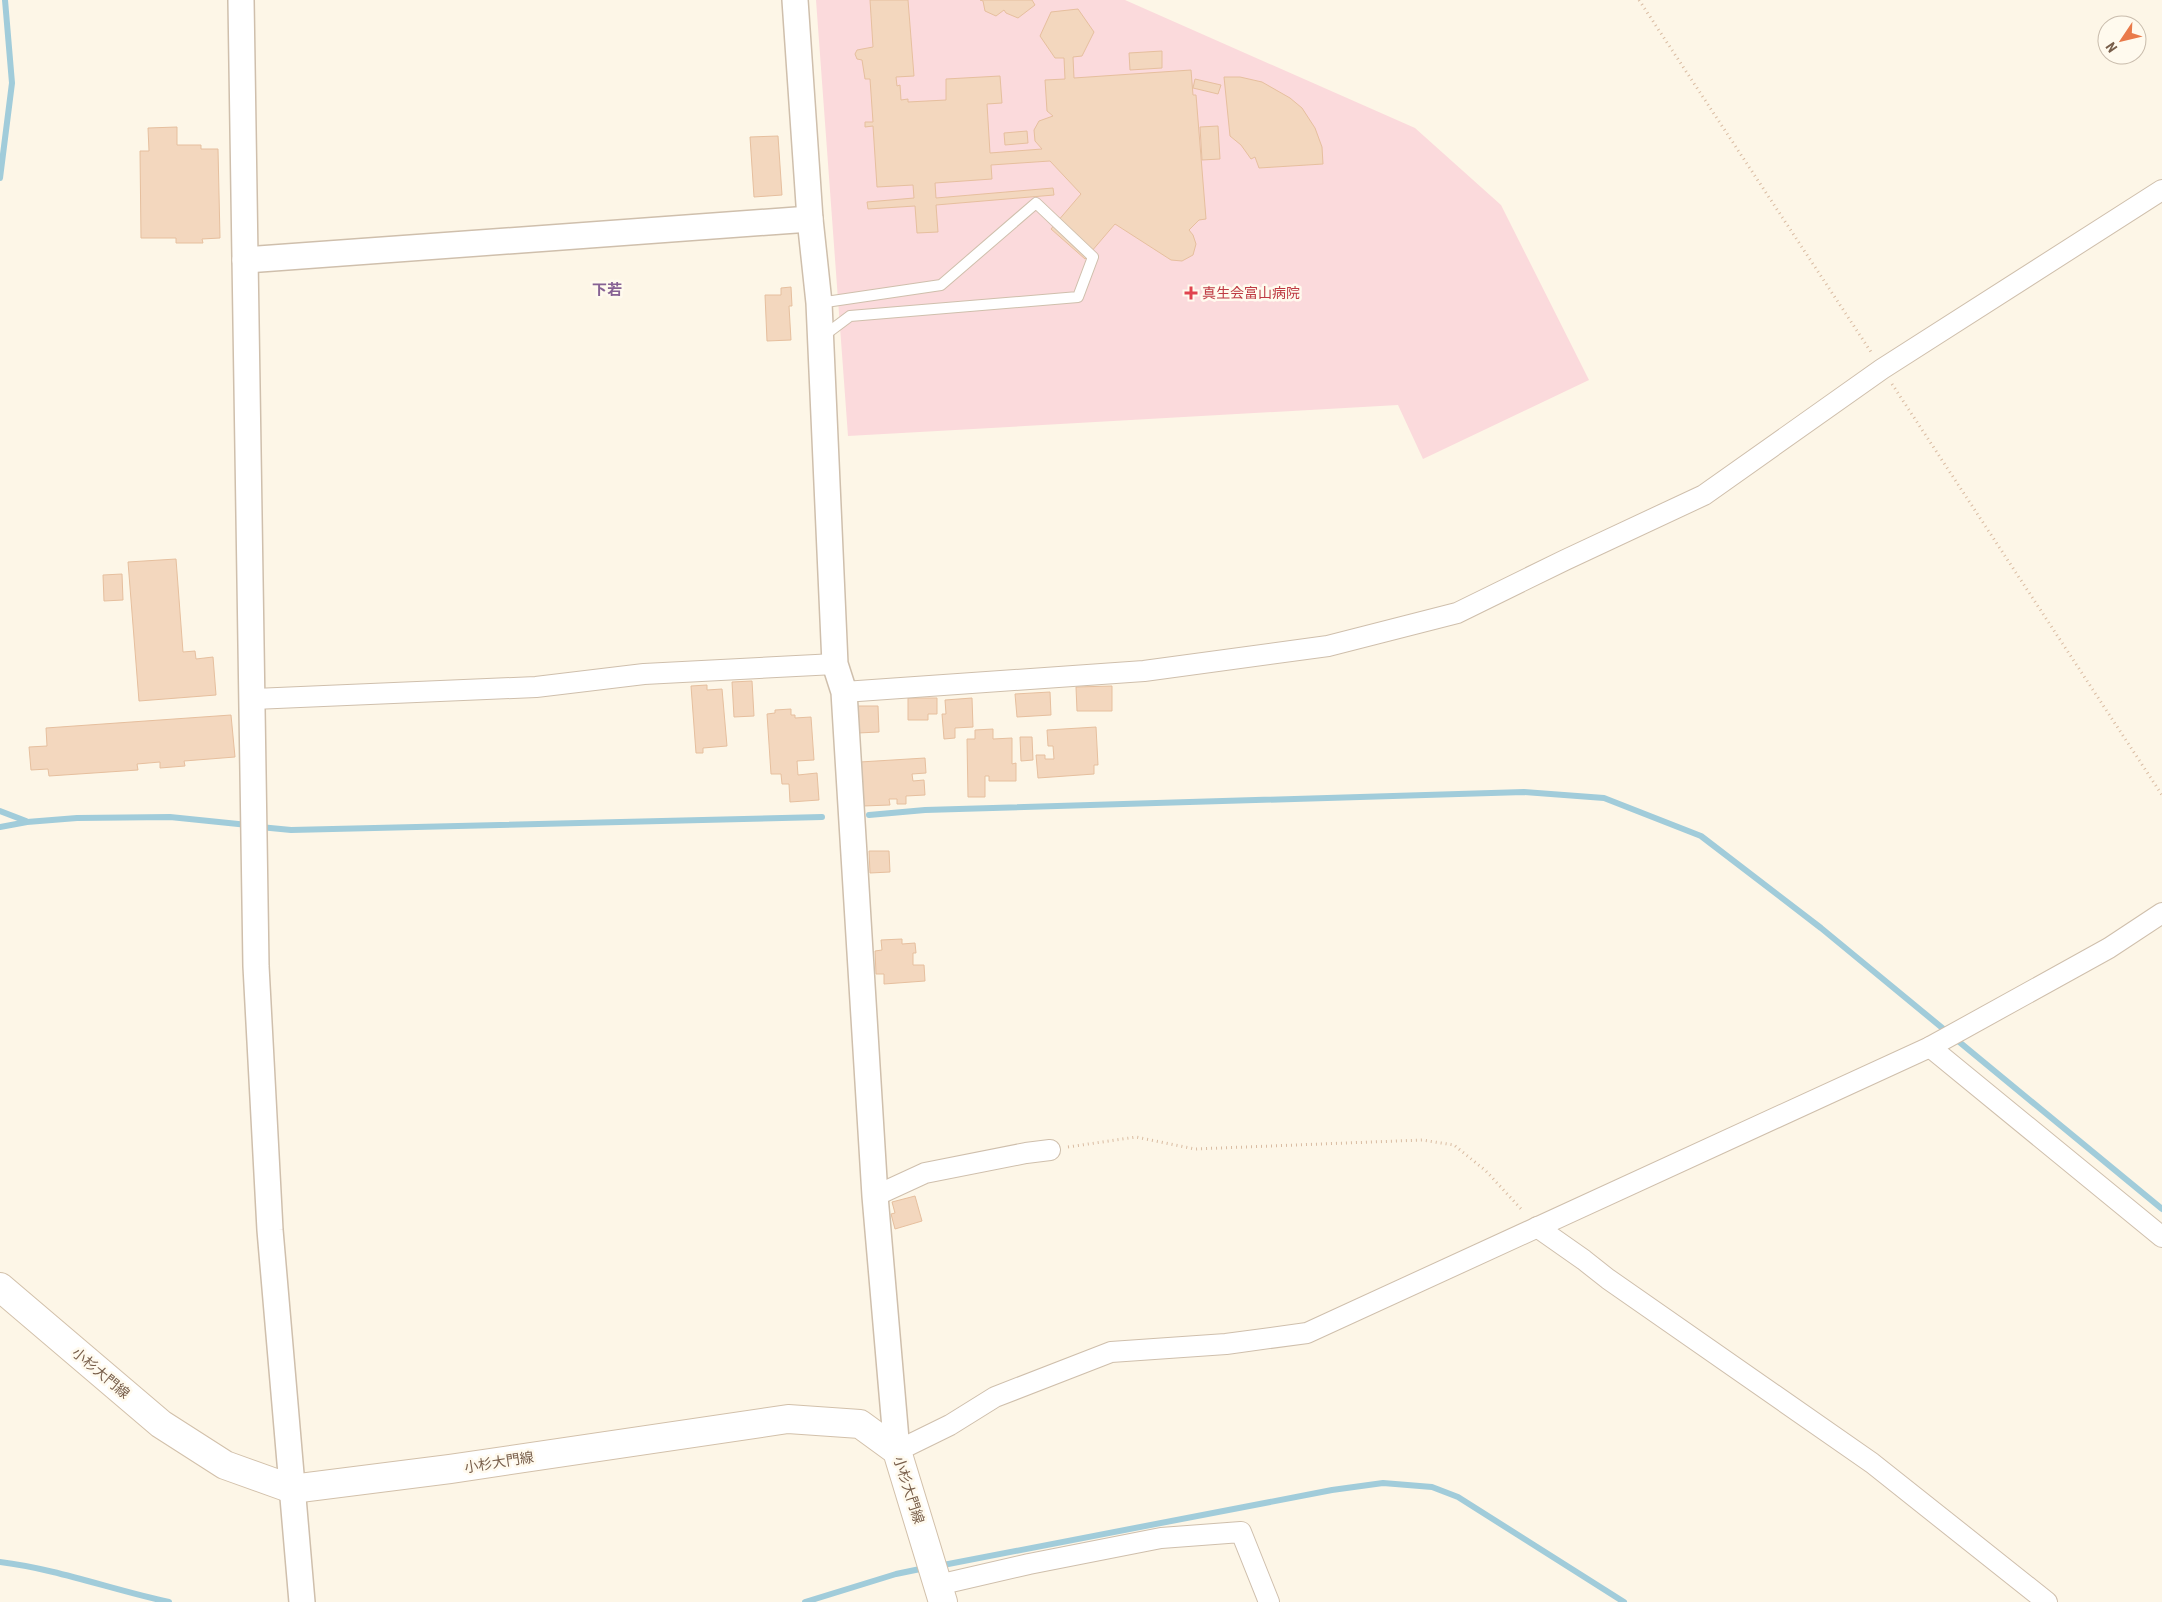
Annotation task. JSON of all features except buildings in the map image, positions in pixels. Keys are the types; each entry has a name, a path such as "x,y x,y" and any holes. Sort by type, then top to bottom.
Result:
{"main road":[{"name":"小杉大門線","path":"0,1287 162,1424 225,1464 292,1489 450,1469 788,1419 860,1424 897,1451 941,1593"}],"street":[{"path":"241,0 256,966 270,1230 302,1602"},
{"path":"795,0 810,219 821,332 835,664 844,692 875,1196 897,1451 950,1425 995,1397 1111,1352 1226,1344 1307,1333 1930,1047 2109,948 2162,913"},
{"path":"844,692 1144,671 1328,646 1457,613 1564,560 1704,495 1882,369 2162,190"},
{"path":"244,260 810,219"},
{"path":"252,699 536,687 644,674 835,664"},
{"path":"1930,1047 2162,1238"},
{"path":"875,1196 926,1173 1050,1150"},
{"path":"1537,1227 1608,1279 1872,1463 2047,1602"},
{"path":"941,1593 1030,1564 1161,1538 1241,1532 1269,1602"}],"lane":[{"path":"819,303 941,285 1036,203 1093,257 1078,297 850,316 830,331 821,332"}],"path":[{"path":"1638,0 2162,795"},
{"path":"1050,1150 1136,1137 1196,1149 1422,1140 1454,1145 1486,1171 1537,1227"}],"shaded area":[{"name":"真生会富山病院","path":"816,0 1125,0 1415,128 1501,205 1589,380 1423,459 1398,405 848,436"}],"waterway":[{"path":"0,178 12,83 5,0"},
{"path":"869,815 925,810 1524,792 1604,798 1701,836 1821,928 2162,1209"},
{"path":"0,811 26,821"},
{"path":"0,827 27,822 77,818 170,817 248,825"},
{"path":"260,827 291,830 822,817"},
{"path":"938,1566 1332,1490 1383,1483 1432,1487 1458,1497 1624,1602"},
{"path":"0,1562 43,1570 169,1602"},
{"path":"805,1602 896,1574 925,1568"}],"place":[{"name":"真生会富山病院","path":"1191,293"}],"district":[{"name":"下若","path":"607,290"}]}
